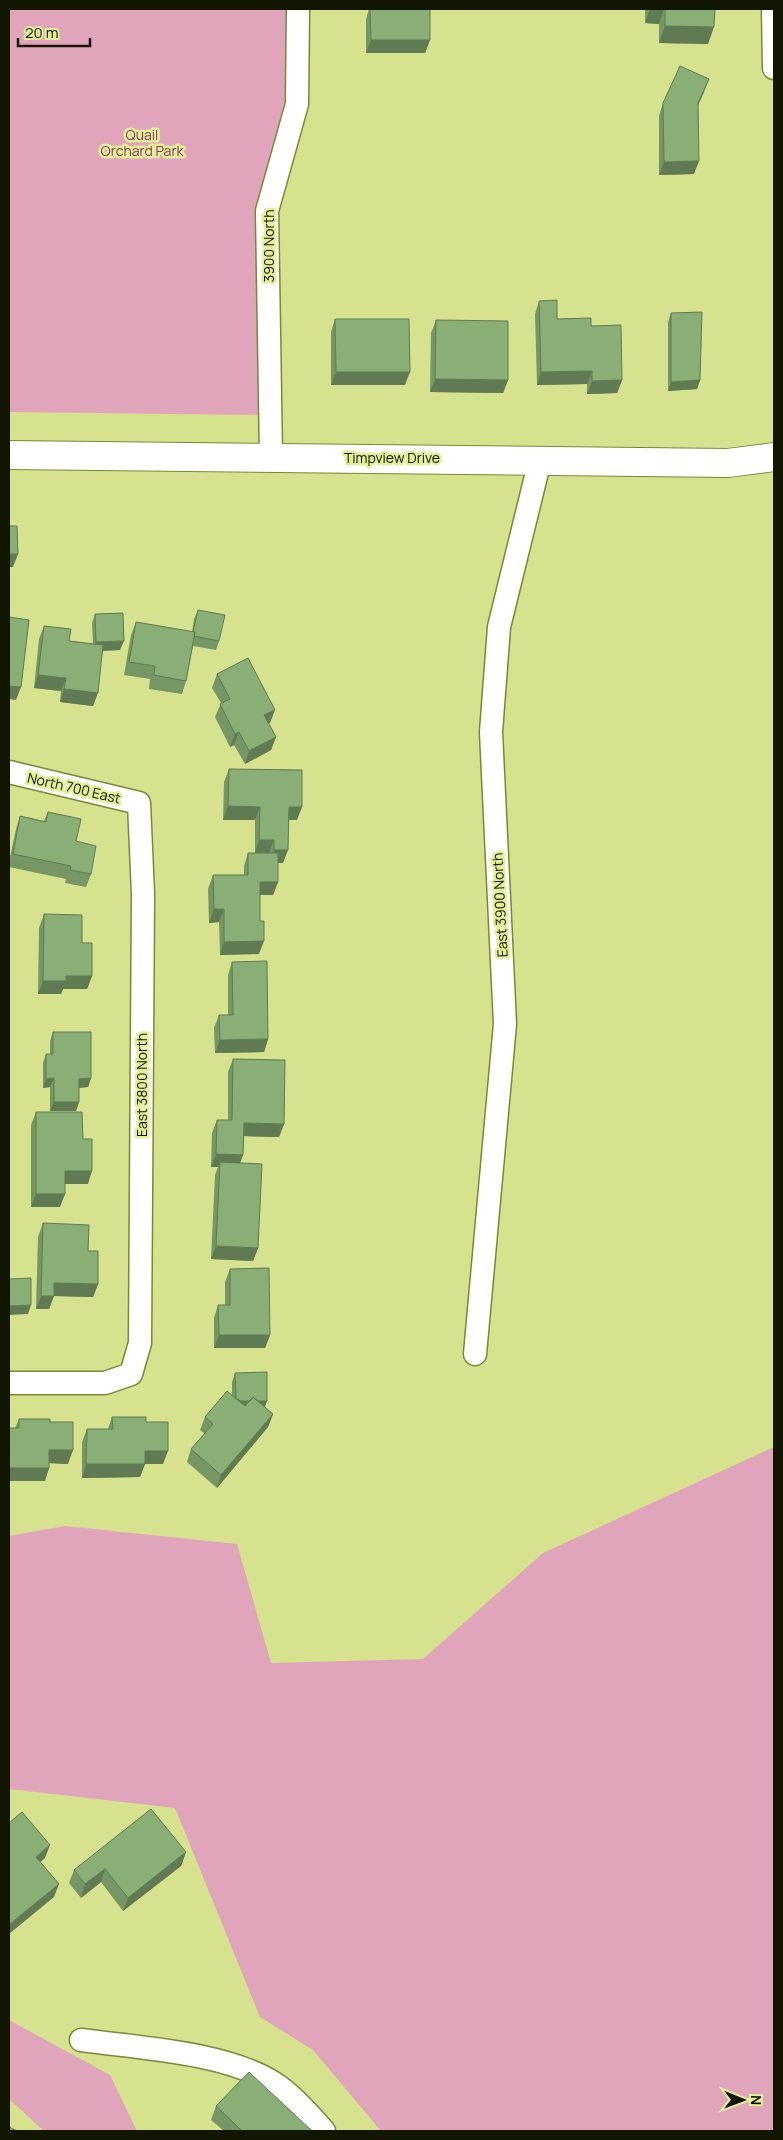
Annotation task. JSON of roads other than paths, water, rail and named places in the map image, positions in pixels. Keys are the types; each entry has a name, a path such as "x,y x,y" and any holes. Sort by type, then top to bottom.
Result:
{"street":[{"name":"3900 North","path":"271,457 267,211 297,104 298,9"},
{"path":"773,9 774,68"},
{"name":"Timpview Drive","path":"9,455 728,463 774,457"},
{"name":"East 3900 North","path":"475,1354 505,1024 491,732 499,627 540,460"},
{"name":"North 700 East","path":"9,772 139,803"},
{"name":"East 3800 North","path":"9,1383 105,1383 131,1374 140,1343 143,894 139,803"},
{"path":"81,2040 172,2052 239,2066 275,2084 324,2131"}],"park label":[{"name":"Quail Orchard Park","path":"142,144"}]}
